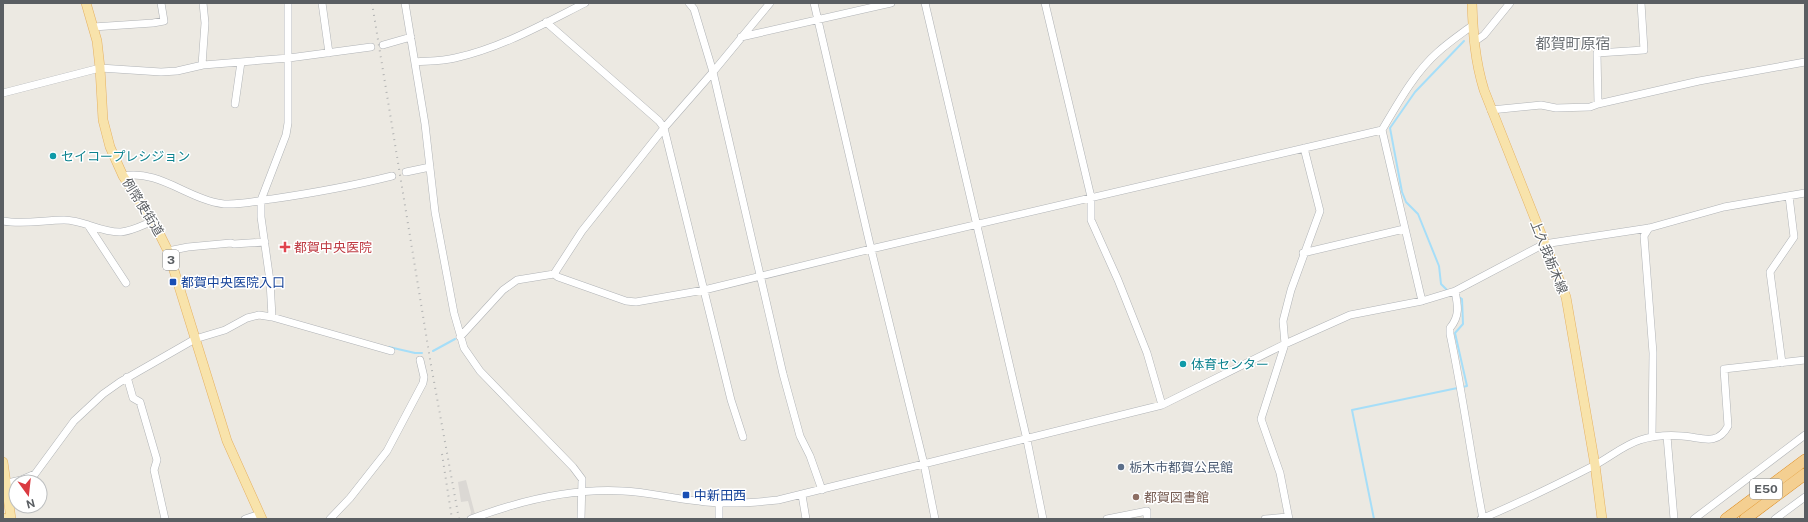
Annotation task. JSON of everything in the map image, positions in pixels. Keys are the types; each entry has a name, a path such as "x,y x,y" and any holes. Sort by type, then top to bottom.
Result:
{"highway":[{"name":"E50","path":"1726,519 1805,460"},
{"name":"E50","path":"1745,519 1805,474"}],"main road":[{"name":"例幣使街道","path":"86,3 93,27 100,68 102,107 106,134 110,147 123,176 152,221 168,251 227,441 261,517"},
{"name":"上久我栃木線","path":"1472,3 1474,42 1479,72 1491,110 1566,297 1595,465 1602,519"},
{"path":"3,462 11,519"}],"street":[{"path":"93,27 164,21 161,3"},
{"path":"202,65 205,23 203,3"},
{"path":"272,317 270,281 261,217 261,200 286,135 288,117 289,58 288,3"},
{"path":"322,3 329,52"},
{"path":"405,3 416,62 435,212 460,337 468,356 480,372 573,467 582,479 581,519"},
{"path":"416,62 454,59 486,50 585,3"},
{"path":"689,3 694,9 714,72 783,374 800,436 810,456 822,490"},
{"path":"554,274 582,231 664,128 714,72 770,3"},
{"path":"814,3 871,249 924,464 935,519"},
{"path":"741,37 891,3"},
{"path":"925,3 1026,440 1042,519"},
{"path":"1045,3 1090,197 1091,220 1142,339 1162,405"},
{"path":"1474,42 1484,35 1510,3"},
{"path":"1598,104 1598,53 1644,50 1641,3"},
{"path":"546,22 659,121 664,128 731,400 743,437"},
{"path":"1422,302 1382,130 1396,105 1423,68 1438,52 1473,25"},
{"path":"383,45 411,37"},
{"path":"3,93 100,68 161,72 177,71 202,65 289,58 371,47"},
{"path":"235,104 241,62"},
{"path":"1491,110 1541,105 1556,108 1590,107 1699,81 1805,62"},
{"path":"460,337 503,290 517,280 554,274 558,277 626,301 636,302 704,290 1090,197 1382,130"},
{"path":"1265,519 1288,518 1280,473 1261,419 1285,344 1283,321 1291,290 1303,253 1320,211 1304,148"},
{"path":"406,172 430,167"},
{"path":"123,176 140,174 153,178 194,196 224,204 241,204 330,190 392,176"},
{"path":"474,518 522,503 582,491 624,491 720,503 757,503 802,495 1162,405 1285,344 1350,315 1422,302 1455,291 1544,244 1649,228 1724,207 1805,192"},
{"path":"1782,363 1770,272 1794,237 1789,196"},
{"path":"3,221 26,223 65,220 77,221 105,230 121,232 152,221"},
{"path":"88,225 126,283"},
{"path":"1649,228 1644,236 1653,352 1652,436"},
{"path":"1303,253 1404,229"},
{"path":"168,251 188,247 231,243 265,242"},
{"path":"1455,291 1457,310 1456,320 1450,328 1450,334 1462,390 1470,452 1482,519 1595,465 1635,441 1652,436 1683,436 1699,439 1720,437 1725,433 1728,426 1729,416 1724,369 1805,360"},
{"path":"5,484 21,480 35,474 74,421 103,394 127,378 195,339 225,330 247,318 259,315 272,317 391,351"},
{"path":"330,519 350,498 387,451 424,380 420,360"},
{"path":"127,378 133,398 140,402 157,460 154,470 165,519"},
{"path":"1694,519 1805,435"},
{"path":"1667,436 1674,519"},
{"path":"802,495 806,519"},
{"path":"1775,519 1805,497"},
{"path":"719,519 720,503"},
{"path":"1107,519 1147,511 1146,519"},
{"path":"245,519 261,517"}],"shaded area":[{"path":"466,480 475,514 470,516 471,512 468,501 461,502 458,482"}],"waterway":[{"path":"1448,291 1441,284 1439,266 1418,214 1406,202 1402,192 1390,128 1415,92 1464,41"},
{"path":"1374,519 1352,410 1467,386 1455,333 1463,324 1462,299 1459,297"},
{"path":"433,351 455,339"},
{"path":"389,347 415,353 422,353"}],"railway":[{"path":"372,3 431,365 459,519"},
{"path":"442,454 452,519"}],"place":[{"name":"セイコープレシジョン","path":"53,156"},
{"name":"都賀中央医院","path":"285,247"},
{"name":"都賀中央医院入口","path":"173,282"},
{"name":"体育センター","path":"1183,364"},
{"name":"栃木市都賀公民館","path":"1121,467"},
{"name":"中新田西","path":"686,495"},
{"name":"都賀図書館","path":"1136,497"}],"district":[{"name":"都賀町原宿","path":"1573,43"}]}
